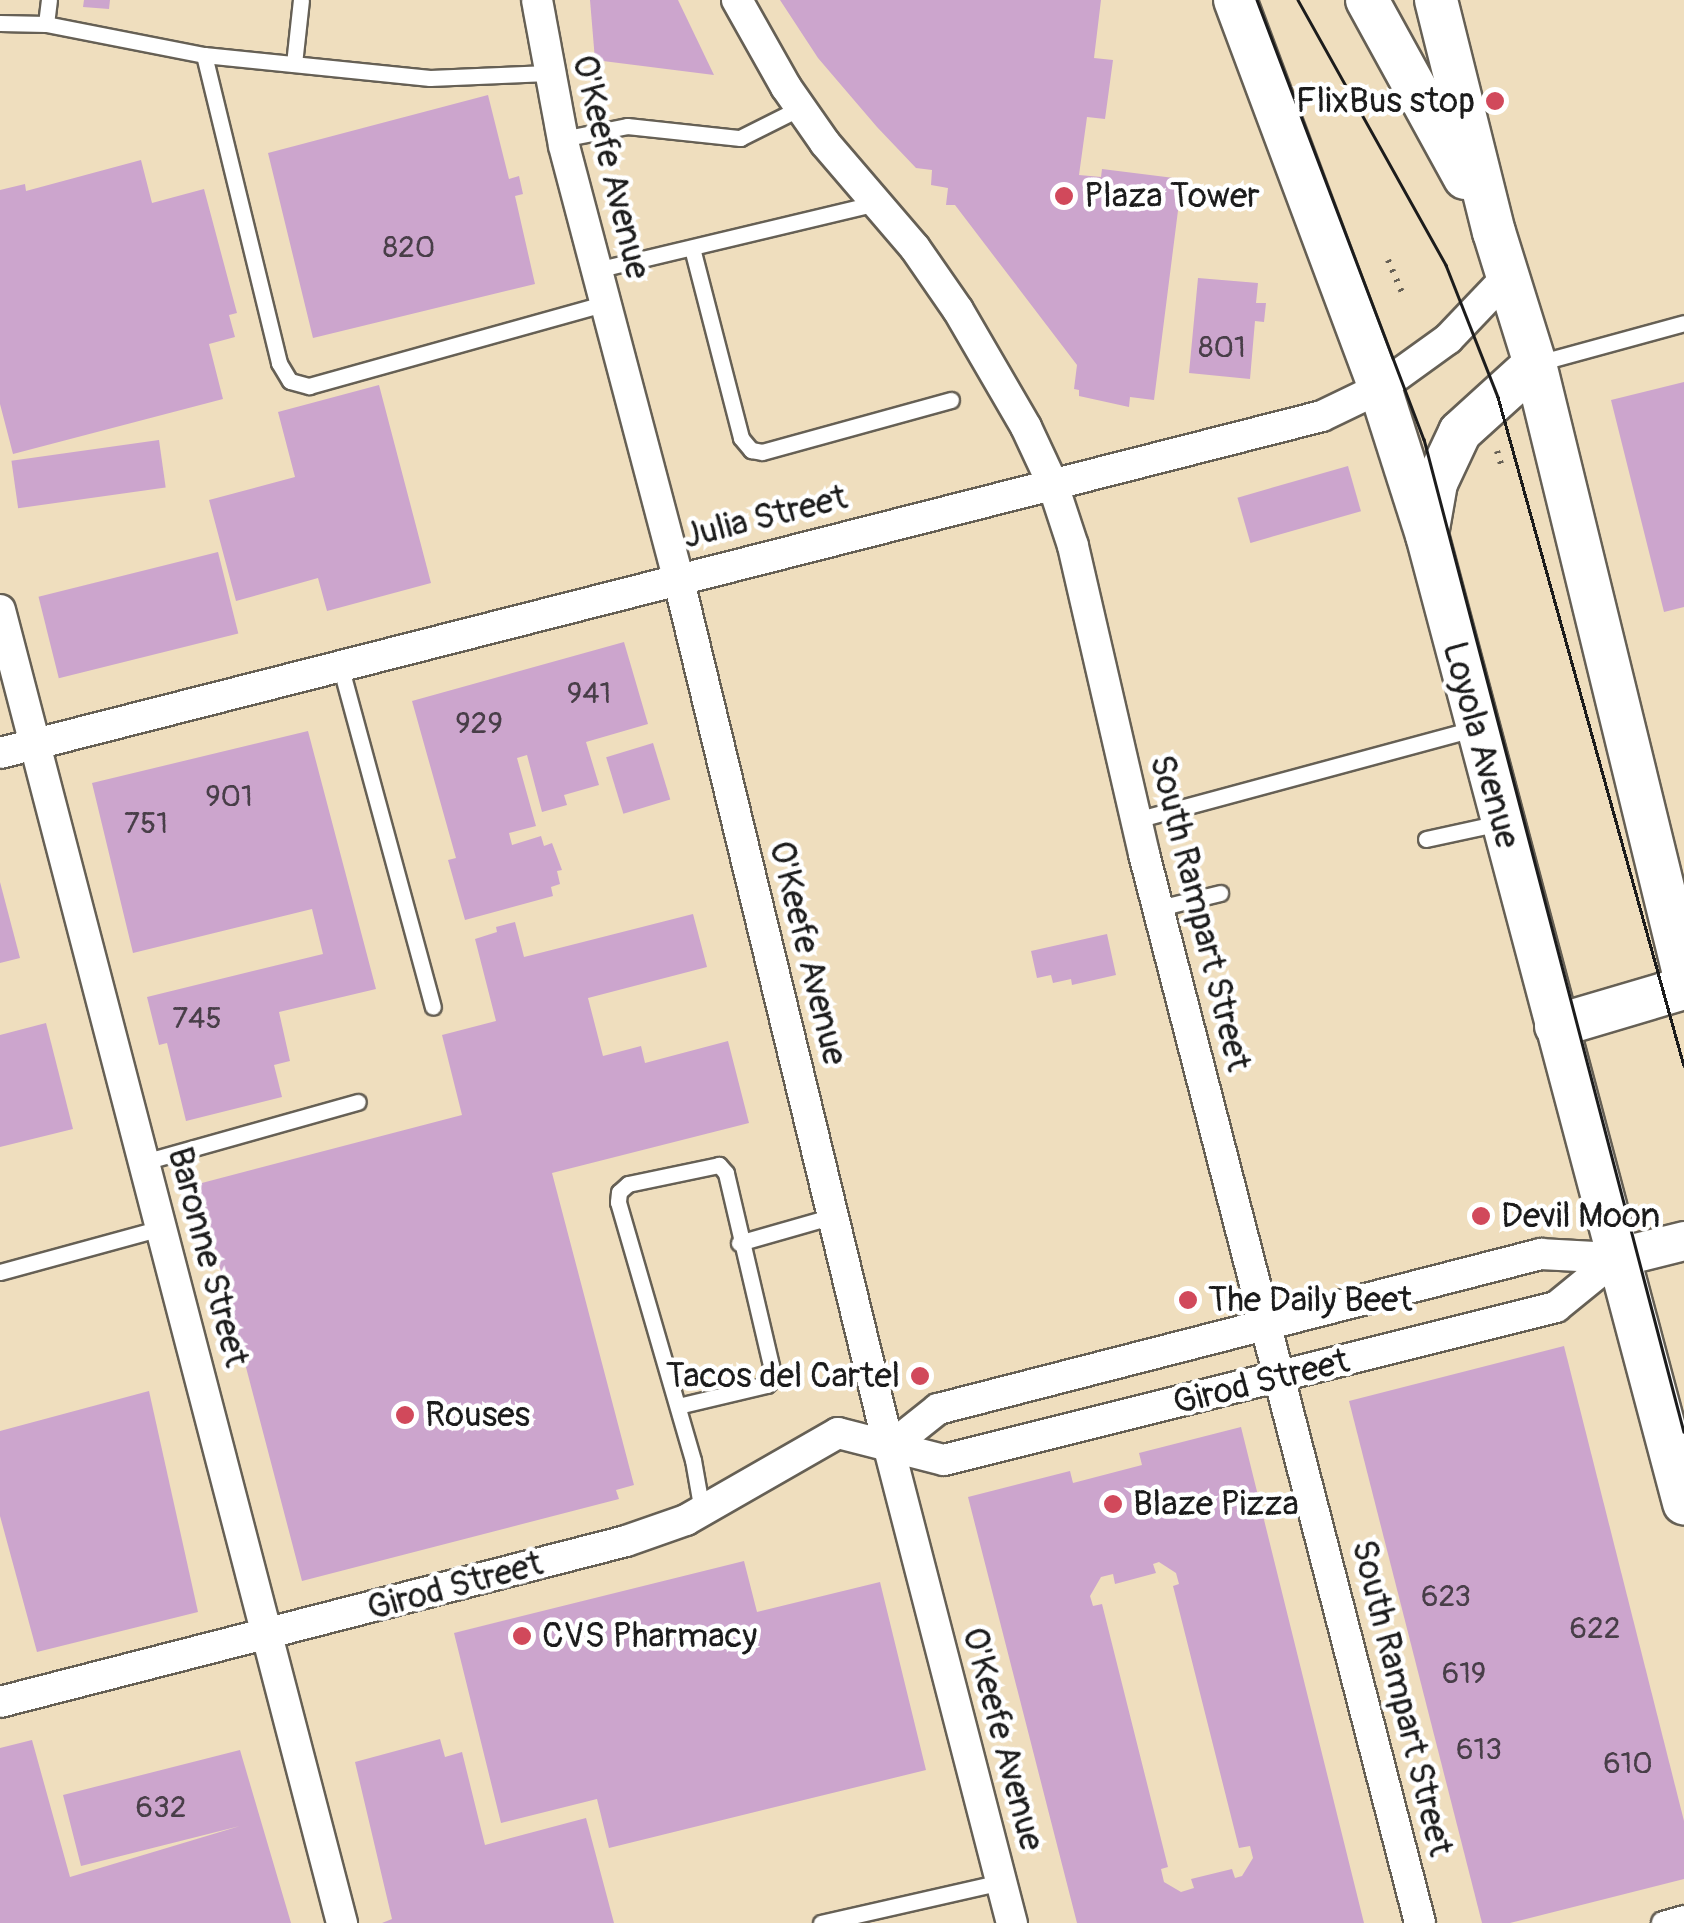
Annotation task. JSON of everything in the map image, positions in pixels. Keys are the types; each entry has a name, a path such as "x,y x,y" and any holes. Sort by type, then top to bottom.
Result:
{"main road":[{"name":"Loyola Avenue","path":"1235,0 1380,388 1427,535 1684,1503"},
{"path":"1367,0 1494,232"},
{"path":"1436,0 1494,232 1535,364 1684,974"},
{"path":"1427,535 1436,482 1460,432 1535,364"},
{"path":"1556,1026 1684,988"}],"street":[{"name":"O'Keefe Avenue","path":"536,0 562,140 678,578 889,1448 1012,1923"},
{"name":"South Rampart Street","path":"737,0 800,108 958,310 1010,397 1053,484 1072,546 1158,908 1420,1923"},
{"name":"Julia Street","path":"0,753 1322,416 1380,388 1469,321 1507,277"},
{"name":"Baronne Street","path":"0,610 342,1923"},
{"name":"Girod Street","path":"889,1448 938,1409 1540,1254 1616,1258 1684,1240"},
{"name":"Girod Street","path":"0,1702 626,1541 702,1511 838,1433 944,1460 1556,1307 1616,1258"},
{"path":"1663,1923 1684,1918"}],"lane":[{"path":"46,24 49,0"},
{"path":"294,64 300,0"},
{"path":"0,23 46,24 204,55 294,64 445,78 548,74"},
{"path":"204,55 279,363 290,381 310,386 606,303"},
{"path":"562,140 627,126 740,138 800,108"},
{"path":"596,270 878,203"},
{"path":"692,248 741,438 751,450 762,452 952,400"},
{"path":"1535,364 1684,324"},
{"path":"340,665 433,1007"},
{"path":"1136,820 1476,728"},
{"path":"1426,839 1501,822"},
{"path":"1158,908 1220,893"},
{"path":"144,1162 358,1102"},
{"path":"678,1406 766,1386 774,1378 739,1243 726,1173 719,1165 628,1184 619,1192 618,1202 678,1406 702,1511"},
{"path":"739,1243 833,1216"},
{"path":"0,1272 161,1228"},
{"path":"820,1923 1002,1882"}],"path":[{"path":"1388,260 1404,296"},
{"path":"1498,452 1501,464"}],"building":[{"path":"84,0 110,0 109,9 83,7"},
{"path":"590,0 678,0 714,75 595,60"},
{"name":"Plaza Tower","path":"780,0 1101,0 1094,58 1113,60 1105,119 1087,117 1079,175 1101,177 1102,169 1182,179 1154,400 1130,397 1129,407 1079,396 1079,390 1074,389 1077,365 955,205 946,205 948,188 931,185 932,170 916,168 877,127 818,58"},
{"path":"488,95 509,179 519,176 523,194 515,196 535,284 313,338 268,153"},
{"path":"141,160 152,203 204,189 237,313 229,315 235,337 209,344 223,399 13,454 0,404 0,190 25,184 26,191"},
{"path":"1198,278 1258,283 1256,303 1266,303 1264,322 1255,321 1250,379 1189,373"},
{"path":"1684,382 1684,607 1664,612 1611,400"},
{"path":"379,385 431,583 327,611 318,578 236,601 209,500 295,477 278,412"},
{"path":"159,440 166,488 18,508 11,461"},
{"path":"1348,466 1361,511 1250,543 1237,498"},
{"path":"218,552 238,634 59,678 38,597"},
{"path":"624,642 648,724 586,742 599,785 564,795 567,805 542,812 527,755 517,758 536,826 509,833 512,845 541,836 544,846 552,843 562,870 557,871 560,884 551,887 553,896 465,920 448,860 456,858 412,701"},
{"path":"308,731 376,989 279,1012 290,1061 274,1065 282,1097 186,1121 167,1043 159,1045 147,997 323,954 312,909 133,953 92,783"},
{"path":"653,743 670,799 623,814 606,757"},
{"path":"0,882 20,958 0,963"},
{"path":"693,914 707,967 588,998 603,1056 641,1046 645,1063 728,1041 749,1123 552,1173 634,1485 616,1490 619,1499 302,1581 198,1184 462,1115 442,1035 496,1021 475,939 497,932 496,927 515,922 524,957"},
{"path":"1107,934 1116,975 1072,985 1071,979 1053,983 1051,975 1037,978 1031,951"},
{"path":"46,1023 73,1129 0,1147 0,1035"},
{"path":"1564,1346 1684,1821 1684,1879 1510,1923 1482,1923 1349,1401"},
{"path":"149,1391 198,1612 37,1652 0,1516 0,1431"},
{"path":"1241,1427 1364,1923 1077,1923 968,1497 1070,1471 1073,1483 1142,1465 1139,1453","holes":["1159,1562 1176,1573 1179,1584 1173,1586 1239,1848 1250,1846 1253,1858 1242,1876 1235,1878 1232,1869 1191,1879 1194,1888 1181,1892 1164,1882 1161,1869 1168,1867 1102,1604 1093,1606 1090,1596 1101,1577 1113,1574 1115,1584 1156,1573 1153,1564"]},
{"path":"744,1561 757,1612 880,1582 926,1770 609,1848 597,1799 501,1823 454,1633"},
{"path":"440,1739 445,1757 462,1752 485,1845 586,1818 614,1923 382,1923 392,1919 355,1762"},
{"path":"32,1740 70,1877 240,1826 81,1866 63,1795 240,1750 291,1923 0,1923 0,1748"}],"tram line":[{"path":"1257,0 1424,439 1684,1432"},
{"path":"1298,0 1446,265 1498,397 1684,1066"}],"place":[{"name":"FlixBus stop","path":"1495,101"},
{"name":"Plaza Tower","path":"1064,196"},
{"name":"Devil Moon","path":"1481,1216"},
{"name":"The Daily Beet","path":"1188,1300"},
{"name":"Tacos del Cartel","path":"920,1376"},
{"name":"Rouses","path":"405,1415"},
{"name":"Blaze Pizza","path":"1113,1504"},
{"name":"CVS Pharmacy","path":"522,1636"}]}
